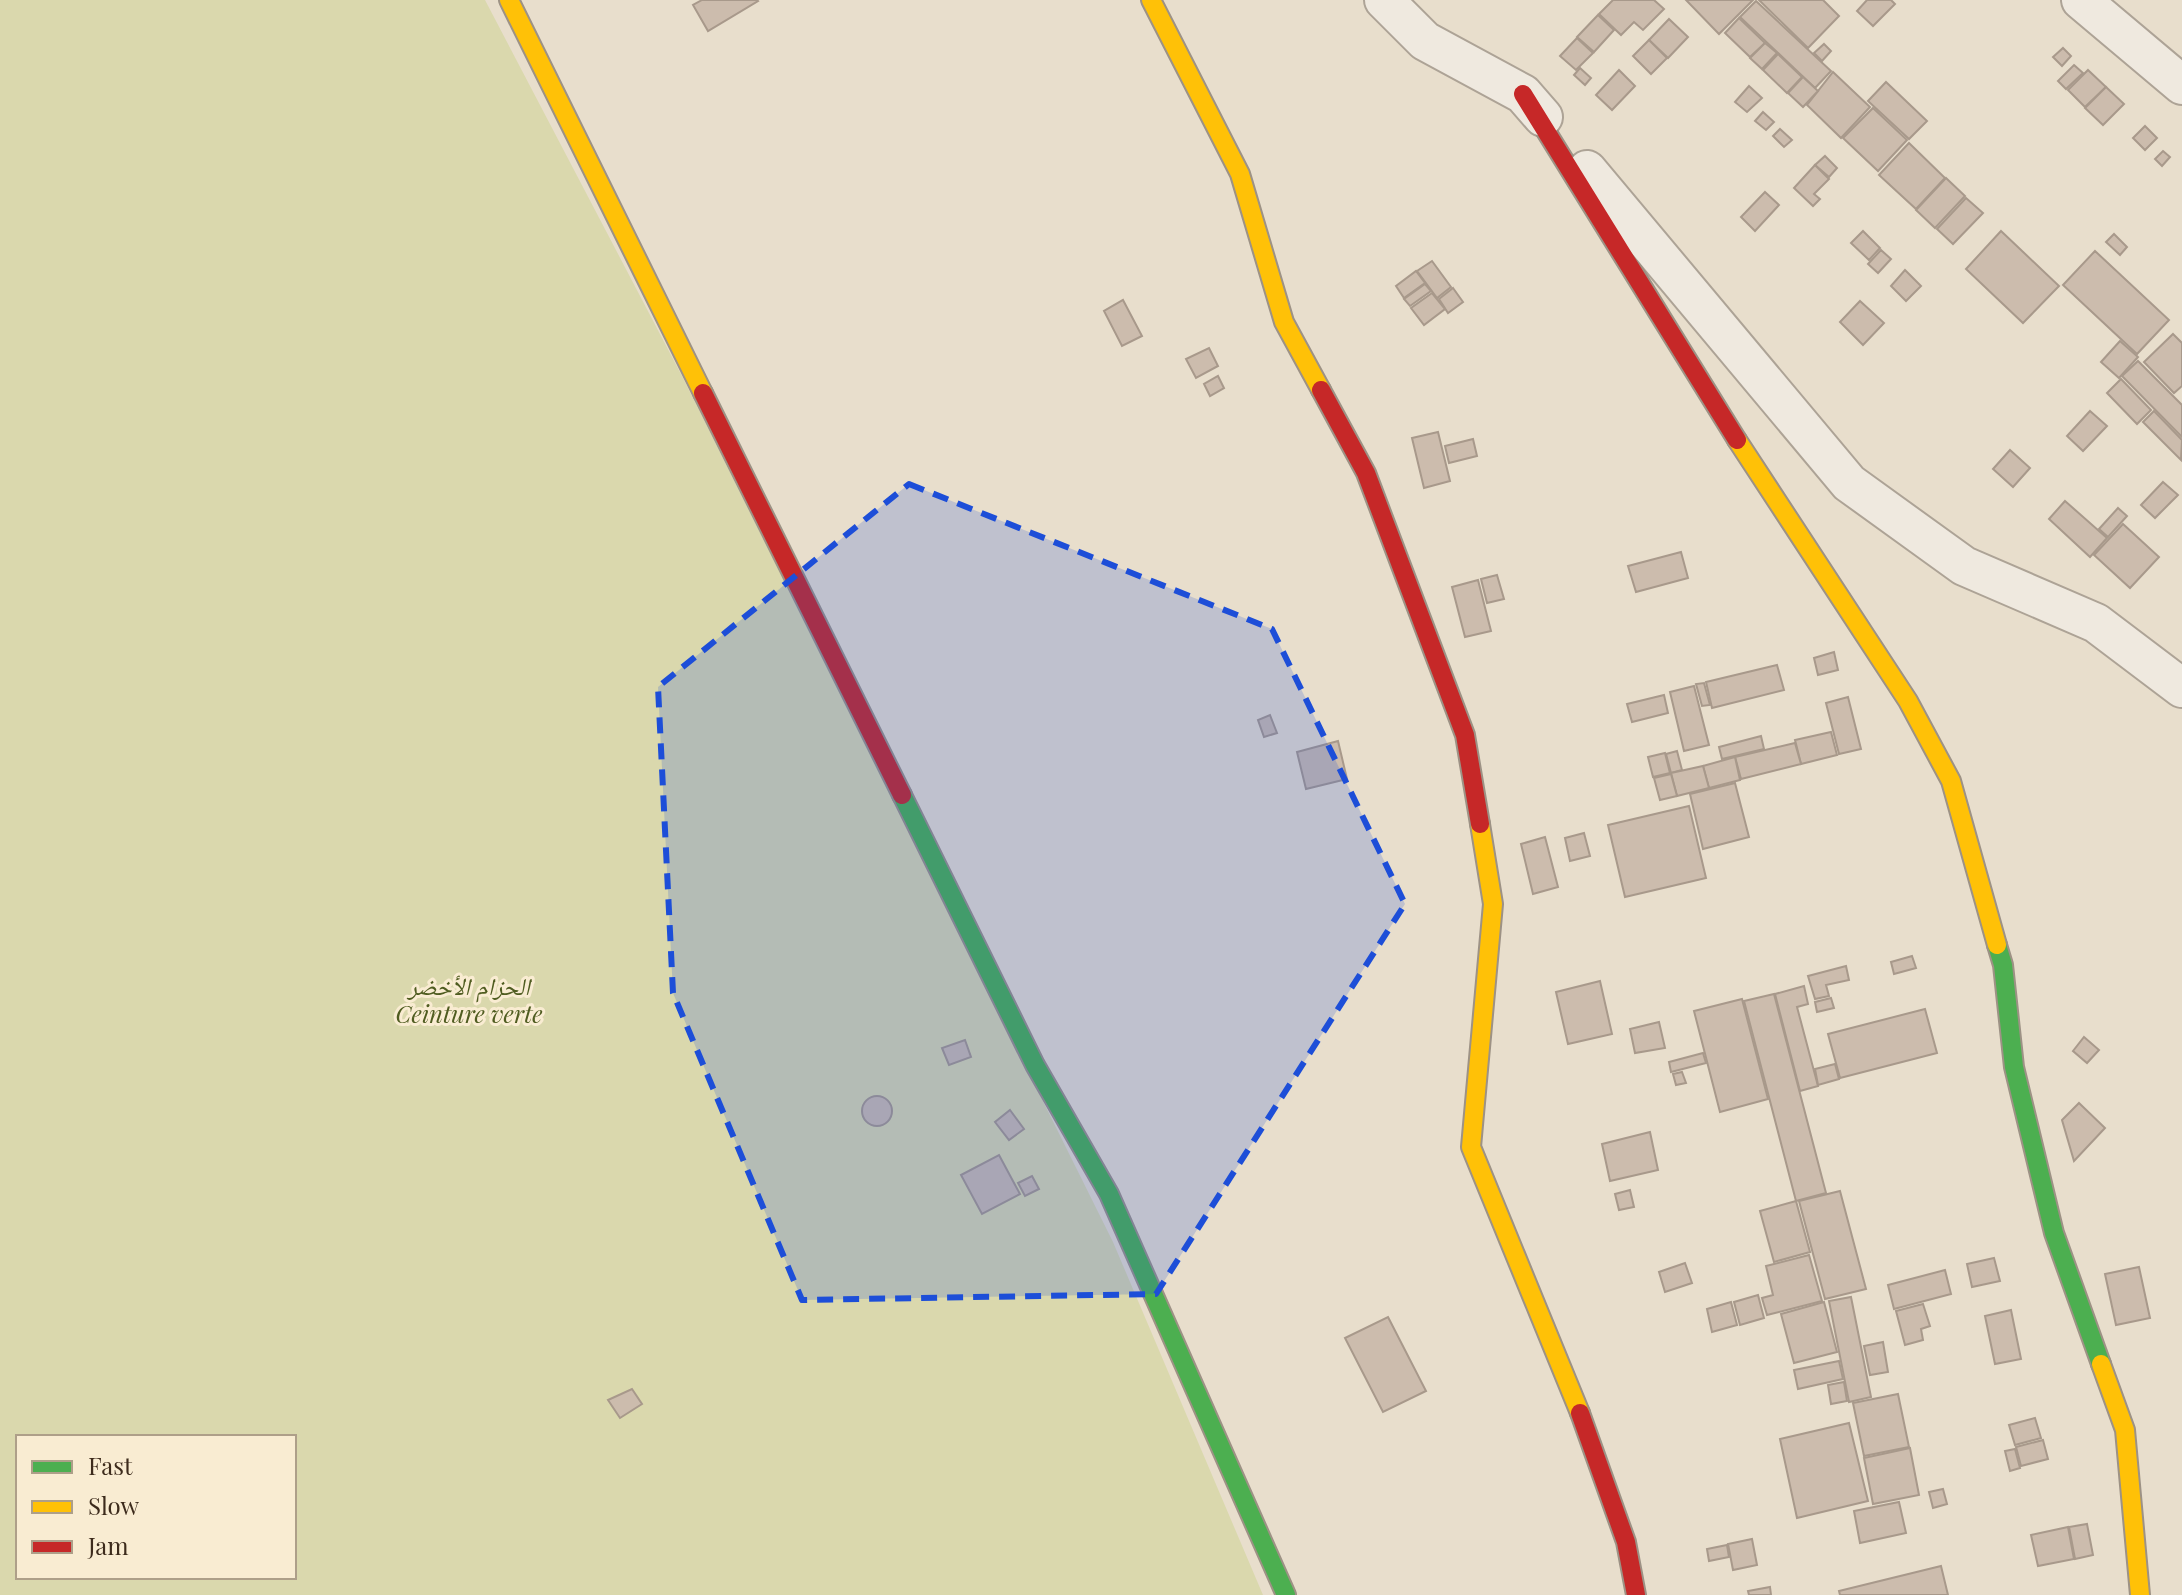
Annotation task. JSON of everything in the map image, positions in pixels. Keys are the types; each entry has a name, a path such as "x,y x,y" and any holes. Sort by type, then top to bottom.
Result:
{"street":[{"path":"509,0 1035,1065 1109,1194 1286,1595"},
{"path":"1151,0 1240,174 1284,322 1366,473 1465,735 1493,904 1471,1147 1590,1437 1626,1542 1636,1595"},
{"path":"1384,0 1425,41 1523,94 1849,483 1964,566 2096,623 2181,683"},
{"path":"2081,0 2182,85"},
{"path":"1523,94 1721,417 1908,701 1951,781 2003,965 2014,1067 2054,1233 2125,1430 2140,1595"}],"highlighted area":[{"path":"909,484 1272,629 1405,904 1156,1294 802,1300 673,993 658,687"}],"green space":[{"name":"الحزام الأخضر Ceinture verte","path":"0,0 485,0 683,378 1113,1242 1263,1595 0,1595"}],"building":[{"path":"702,0 758,1 708,31 693,5"},
{"path":"1613,0 1654,0 1664,9 1643,30 1634,22 1621,35 1599,14"},
{"path":"1686,0 1753,0 1719,34"},
{"path":"1759,0 1823,0 1839,16 1808,48"},
{"path":"1867,0 1891,0 1895,4 1873,26 1857,11"},
{"path":"1756,1 1831,71 1815,88 1740,17"},
{"path":"1598,15 1614,30 1594,52 1577,37"},
{"path":"1739,18 1765,43 1750,57 1725,33"},
{"path":"1669,19 1688,37 1668,58 1649,40"},
{"path":"1577,38 1593,53 1576,70 1560,56"},
{"path":"1649,40 1667,58 1651,74 1633,56"},
{"path":"1765,43 1777,53 1762,69 1750,58"},
{"path":"1824,44 1831,51 1822,61 1814,53"},
{"path":"2063,48 2071,56 2062,66 2053,57"},
{"path":"1778,54 1802,77 1787,93 1763,70"},
{"path":"2074,65 2083,73 2066,89 2058,81"},
{"path":"1580,68 1591,78 1585,85 1574,75"},
{"path":"1619,70 1635,86 1612,110 1596,95"},
{"path":"2088,70 2106,87 2085,107 2068,90"},
{"path":"1833,72 1870,107 1841,138 1807,105"},
{"path":"1803,77 1818,91 1803,107 1788,93"},
{"path":"1886,82 1927,121 1909,139 1868,101"},
{"path":"1749,86 1762,98 1747,112 1735,102"},
{"path":"2106,87 2124,104 2103,125 2085,108"},
{"path":"1873,108 1907,140 1878,171 1843,138"},
{"path":"1763,112 1774,122 1766,130 1755,121"},
{"path":"2145,126 2157,138 2145,150 2133,138"},
{"path":"1780,129 1792,140 1784,147 1773,136"},
{"path":"1909,143 1945,178 1916,209 1879,175"},
{"path":"2163,151 2170,157 2162,166 2155,159"},
{"path":"1825,156 1837,168 1829,177 1815,165"},
{"path":"1815,165 1829,179 1814,194 1820,199 1813,206 1794,188"},
{"path":"1946,178 1965,196 1935,228 1916,210"},
{"path":"1765,192 1779,205 1755,231 1741,217"},
{"path":"1966,198 1983,213 1953,244 1937,229"},
{"path":"1863,231 1880,248 1869,260 1851,243"},
{"path":"2001,231 2059,286 2023,323 1966,269"},
{"path":"2114,234 2127,247 2120,255 2106,242"},
{"path":"1881,250 1891,259 1878,273 1868,264"},
{"path":"2095,251 2169,320 2137,354 2063,285"},
{"path":"1432,261 1451,287 1437,298 1417,271"},
{"path":"1905,270 1921,286 1906,301 1891,286"},
{"path":"1416,271 1425,283 1404,298 1396,286"},
{"path":"1425,284 1431,291 1410,306 1404,299"},
{"path":"1453,288 1463,302 1448,313 1439,299"},
{"path":"1432,293 1445,309 1424,325 1411,308"},
{"path":"1123,300 1142,336 1122,346 1104,311"},
{"path":"1860,301 1884,323 1863,345 1840,322"},
{"path":"2173,334 2182,343 2182,386 2174,393 2144,362"},
{"path":"2120,341 2138,357 2119,378 2101,362"},
{"path":"1209,348 1218,366 1196,378 1186,359"},
{"path":"2138,361 2182,405 2182,437 2122,376"},
{"path":"1218,376 1224,388 1210,396 1204,384"},
{"path":"2121,379 2151,410 2137,424 2107,393"},
{"path":"2090,411 2107,426 2083,451 2067,436"},
{"path":"2154,411 2182,440 2181,460 2143,422"},
{"path":"1438,432 1450,481 1424,488 1412,438"},
{"path":"1473,439 1477,456 1449,463 1445,446"},
{"path":"2010,450 2030,468 2013,487 1993,469"},
{"path":"2163,482 2178,495 2155,518 2141,505"},
{"path":"2065,501 2107,538 2090,557 2049,519"},
{"path":"2118,508 2127,516 2108,537 2099,529"},
{"path":"2123,524 2159,557 2130,588 2094,555"},
{"path":"1681,552 1688,578 1636,592 1628,566"},
{"path":"1497,575 1504,599 1487,603 1481,579"},
{"path":"1478,580 1491,631 1465,637 1452,587"},
{"path":"1834,652 1838,670 1818,675 1814,658"},
{"path":"1777,665 1784,690 1712,708 1706,682"},
{"path":"1704,683 1710,705 1702,706 1696,684"},
{"path":"1694,686 1709,745 1684,751 1670,692"},
{"path":"1664,695 1668,713 1632,722 1627,704"},
{"path":"1848,697 1861,749 1839,754 1826,703"},
{"path":"1270,715 1277,733 1264,737 1258,720"},
{"path":"1831,732 1837,755 1801,764 1795,740"},
{"path":"1761,736 1764,749 1722,759 1719,747"},
{"path":"1338,741 1347,779 1306,789 1297,752"},
{"path":"1795,743 1801,764 1741,779 1735,757"},
{"path":"1677,751 1682,770 1671,773 1666,754"},
{"path":"1665,753 1670,773 1653,777 1648,757"},
{"path":"1735,757 1740,780 1709,788 1703,766"},
{"path":"1703,766 1709,788 1677,796 1671,773"},
{"path":"1671,774 1677,796 1660,800 1654,778"},
{"path":"1735,783 1749,837 1703,849 1690,794"},
{"path":"1689,806 1706,878 1625,897 1608,825"},
{"path":"1584,833 1590,856 1570,861 1565,838"},
{"path":"1545,837 1558,887 1533,894 1521,844"},
{"path":"1912,956 1916,968 1894,974 1891,962"},
{"path":"1846,966 1849,980 1826,985 1829,996 1815,999 1808,976"},
{"path":"1600,981 1612,1034 1568,1044 1556,992"},
{"path":"1804,986 1808,1004 1797,1007 1818,1086 1800,1091 1775,994"},
{"path":"1774,994 1826,1193 1796,1201 1744,1001"},
{"path":"1831,998 1834,1008 1817,1012 1815,1002"},
{"path":"1742,999 1768,1099 1720,1112 1694,1011"},
{"path":"1925,1009 1937,1053 1840,1078 1828,1034"},
{"path":"1659,1022 1665,1048 1635,1053 1630,1029"},
{"path":"2084,1037 2099,1050 2087,1063 2073,1051"},
{"path":"965,1040 971,1057 949,1065 942,1048"},
{"path":"1703,1053 1706,1063 1671,1072 1669,1062"},
{"path":"1835,1064 1839,1079 1818,1085 1815,1069"},
{"path":"1682,1072 1686,1083 1676,1085 1673,1074"},
{"path":"877,1096 888,1100 892,1111 888,1122 877,1126 866,1122 862,1111 866,1100"},
{"path":"2079,1103 2105,1128 2074,1161 2062,1120"},
{"path":"1010,1110 1024,1129 1009,1140 995,1122"},
{"path":"1650,1132 1658,1170 1610,1181 1602,1144"},
{"path":"999,1155 1020,1194 982,1214 961,1175"},
{"path":"1032,1176 1039,1189 1025,1196 1018,1183"},
{"path":"1630,1190 1634,1207 1619,1210 1615,1194"},
{"path":"1840,1191 1866,1289 1825,1299 1799,1201"},
{"path":"1796,1201 1810,1252 1774,1262 1760,1211"},
{"path":"1809,1255 1822,1301 1767,1315 1762,1298 1773,1295 1766,1266"},
{"path":"1994,1258 2000,1281 1972,1287 1967,1264"},
{"path":"1685,1263 1692,1283 1665,1292 1659,1272"},
{"path":"2139,1267 2150,1318 2116,1325 2105,1274"},
{"path":"1945,1270 1951,1294 1894,1309 1888,1285"},
{"path":"1758,1295 1764,1318 1740,1325 1734,1302"},
{"path":"1851,1297 1871,1397 1849,1402 1829,1301"},
{"path":"1731,1302 1737,1325 1712,1332 1707,1309"},
{"path":"1824,1302 1837,1352 1794,1363 1781,1314"},
{"path":"1923,1304 1930,1326 1921,1329 1923,1340 1905,1345 1896,1311"},
{"path":"2011,1310 2021,1359 1995,1364 1985,1316"},
{"path":"1388,1317 1426,1391 1383,1412 1345,1338"},
{"path":"1883,1342 1888,1372 1870,1375 1864,1346"},
{"path":"1839,1361 1843,1379 1798,1389 1794,1370"},
{"path":"1844,1382 1847,1401 1831,1404 1828,1385"},
{"path":"632,1389 642,1404 620,1418 608,1400"},
{"path":"1898,1394 1909,1447 1864,1456 1853,1403"},
{"path":"2035,1418 2041,1438 2015,1445 2009,1425"},
{"path":"1849,1423 1868,1501 1797,1518 1780,1439"},
{"path":"2043,1440 2048,1459 2021,1466 2016,1447"},
{"path":"1910,1448 1919,1495 1873,1504 1864,1458"},
{"path":"2015,1449 2020,1468 2010,1471 2005,1451"},
{"path":"1943,1489 1947,1504 1933,1508 1929,1492"},
{"path":"1899,1502 1906,1533 1860,1543 1854,1511"},
{"path":"2087,1524 2093,1555 2075,1559 2069,1527"},
{"path":"2068,1527 2074,1559 2038,1566 2031,1535"},
{"path":"1752,1539 1757,1565 1733,1570 1728,1544"},
{"path":"1727,1545 1729,1557 1709,1561 1707,1549"},
{"path":"1941,1566 1948,1595 1840,1595 1839,1591"},
{"path":"1770,1587 1771,1595 1749,1595 1748,1591"}],"traffic: fast":[{"path":"902,795 1035,1065 1109,1194 1286,1595"},
{"path":"1997,945 2003,965 2014,1067 2054,1233 2101,1364"}],"traffic: slow":[{"path":"509,0 703,393"},
{"path":"1151,0 1240,174 1284,322 1321,390"},
{"path":"1737,440 1908,701 1951,781 1997,945"},
{"path":"1480,824 1493,904 1471,1147 1580,1413"},
{"path":"2101,1364 2125,1430 2140,1595"}],"traffic: jam":[{"path":"1523,94 1737,440"},
{"path":"1321,390 1366,473 1465,735 1480,824"},
{"path":"703,393 902,795"},
{"path":"1580,1413 1626,1542 1636,1595"}]}
